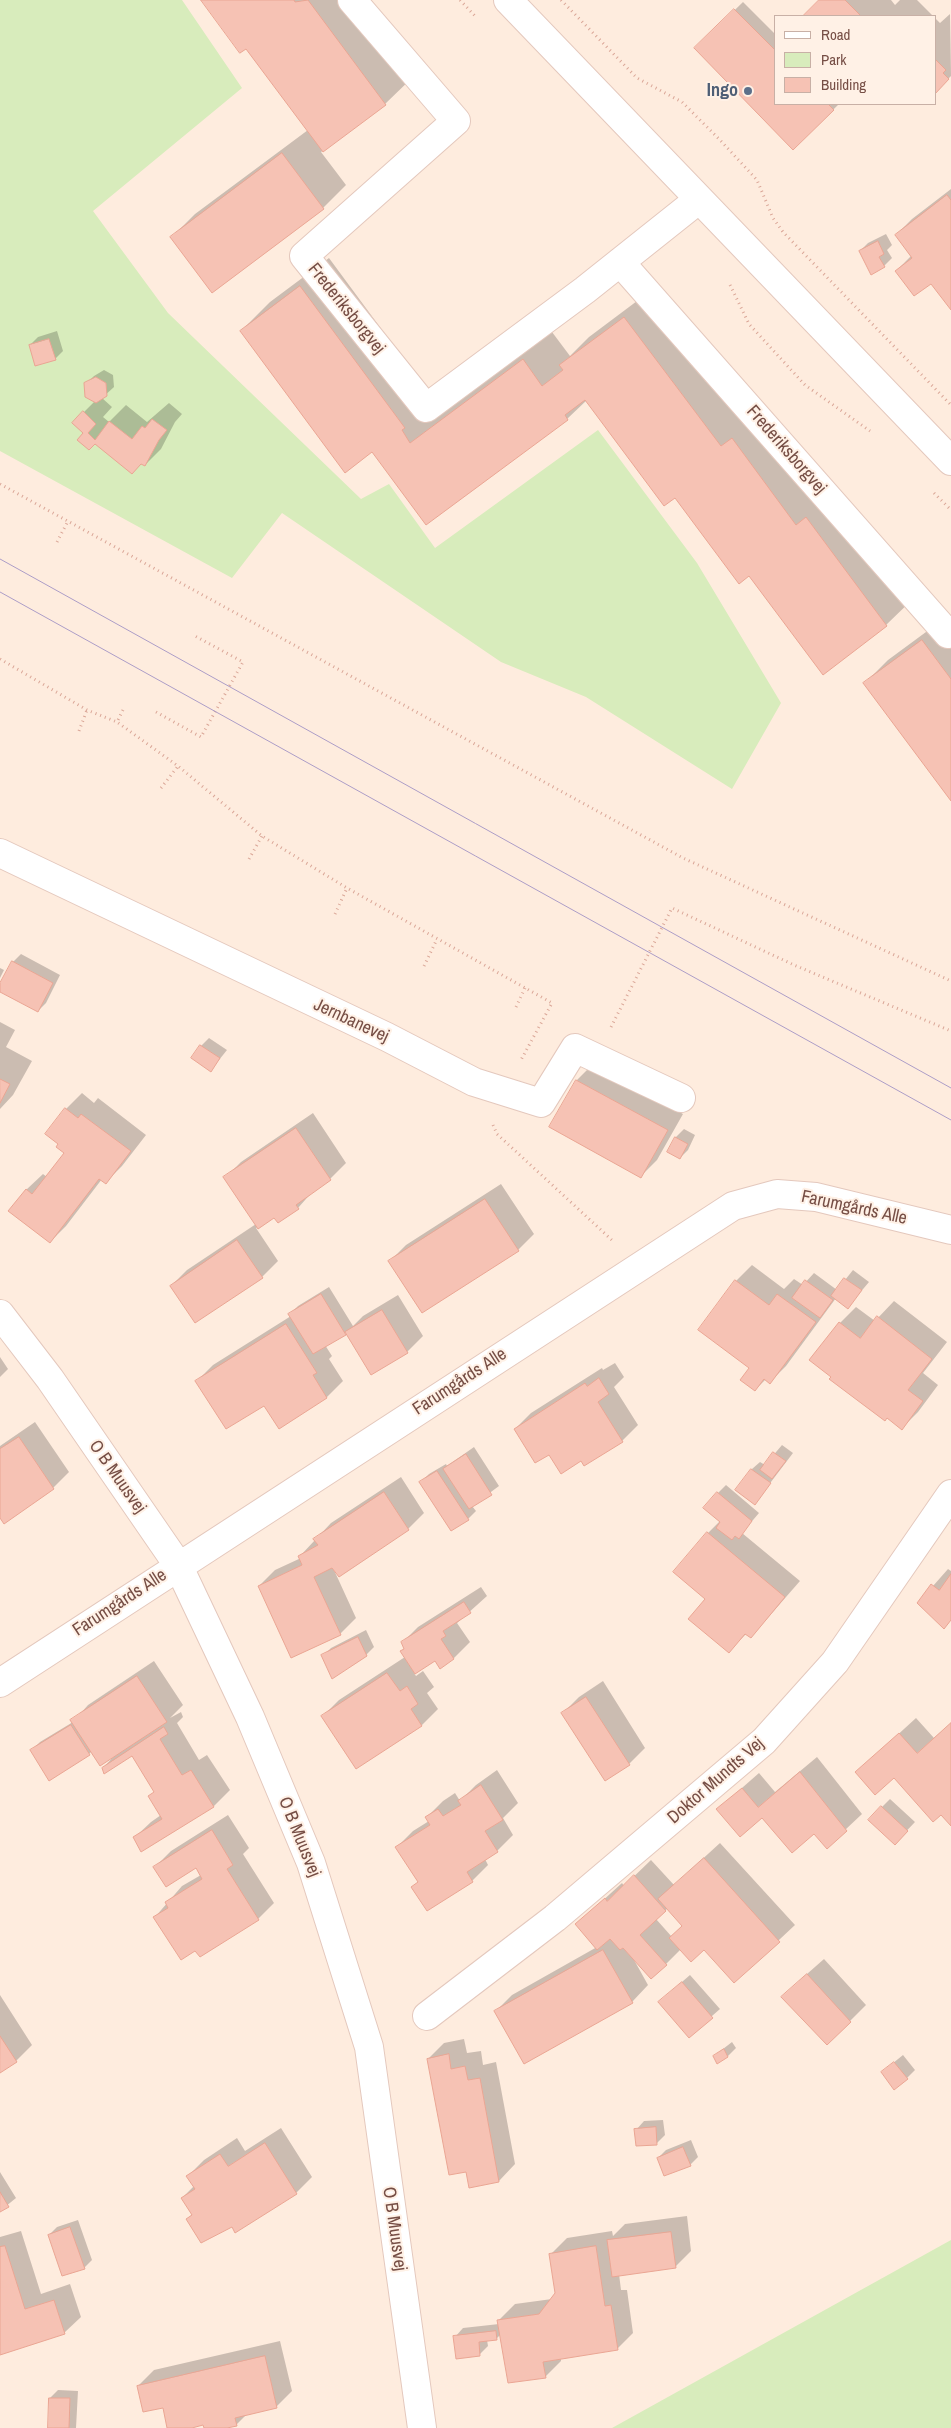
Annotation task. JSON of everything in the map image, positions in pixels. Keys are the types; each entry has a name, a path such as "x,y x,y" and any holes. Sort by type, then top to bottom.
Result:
{"street":[{"name":"Frederiksborgvej","path":"352,0 456,121 304,256 426,408 620,262 698,200"},
{"path":"508,0 698,200 781,282 951,461"},
{"name":"Frederiksborgvej","path":"620,262 948,634 951,631"},
{"name":"Jernbanevej","path":"0,853 378,1033 474,1082 541,1103 575,1048 681,1098"},
{"name":"Farumgårds Alle","path":"0,1683 178,1565 733,1206 777,1194 816,1197 951,1230"},
{"name":"O B Muusvej","path":"0,1314 50,1378 178,1565 250,1717 311,1863 369,2047 422,2428"},
{"name":"Doktor Mundts Vej","path":"427,2016 555,1918 764,1741 835,1662 951,1494"}],"path":[{"path":"561,0 637,78 682,102 720,140 757,180 773,218 784,232 951,405"},
{"path":"0,484 683,858 951,981"},
{"path":"57,542 68,521"},
{"path":"156,712 201,737 243,662 195,636"},
{"path":"0,659 88,710 118,722 178,766 262,836 347,888 552,1003 490,1117 497,1134 616,1244"},
{"path":"79,731 88,710"},
{"path":"118,722 124,710"},
{"path":"161,788 178,766"},
{"path":"249,858 262,836"},
{"path":"335,914 347,888"},
{"path":"595,1058 672,908 794,965 951,1031"},
{"path":"424,966 438,939"},
{"path":"516,1007 525,988"}],"green space":[{"path":"0,0 182,0 242,88 93,211 168,313 361,499 389,484 435,548 598,430 697,563 781,703 732,789 586,697 501,662 282,513 232,578 0,451"},
{"path":"951,2240 951,2428 612,2428"}],"building":[{"path":"201,0 294,0 295,2 308,0 386,105 323,152 246,49 240,53"},
{"path":"819,0 845,0 860,15 804,15"},
{"path":"734,9 774,49 774,105 829,105 834,110 793,150 694,48"},
{"path":"936,60 946,70 943,73 949,79 936,93"},
{"path":"282,153 324,209 212,293 170,237"},
{"path":"947,195 951,200 951,310 931,284 914,296 895,271 912,258 895,235"},
{"path":"878,241 884,254 879,257 885,267 871,275 859,251"},
{"path":"300,286 405,428 402,430 410,443 523,359 542,386 563,370 559,365 624,317 721,446 732,438 796,525 806,517 887,626 823,675 749,576 739,584 675,498 664,506 585,400 565,415 568,420 426,525 372,452 345,473 240,331"},
{"path":"49,339 56,360 35,366 29,345"},
{"path":"96,377 106,383 107,396 96,403 85,397 84,383"},
{"path":"83,411 96,424 88,433 95,440 109,421 132,439 142,426 145,428 152,419 167,430 159,440 145,466 141,464 132,474 95,444 89,450 77,440 83,433 72,423"},
{"path":"922,640 951,679 951,801 863,683"},
{"path":"12,961 53,983 38,1012 0,992 0,983"},
{"path":"200,1045 220,1058 211,1072 191,1058"},
{"path":"0,1079 10,1084 0,1103"},
{"path":"576,1080 668,1130 641,1178 549,1127"},
{"path":"65,1108 78,1118 81,1114 131,1151 106,1184 99,1179 50,1243 8,1211 26,1189 32,1194 64,1153 56,1147 58,1144 45,1134"},
{"path":"296,1128 331,1180 296,1205 299,1209 278,1223 274,1218 258,1229 223,1177"},
{"path":"675,1137 688,1144 680,1159 667,1152"},
{"path":"485,1199 519,1251 422,1313 388,1261"},
{"path":"237,1240 263,1278 195,1323 170,1286"},
{"path":"844,1278 862,1290 848,1309 831,1296"},
{"path":"735,1280 769,1305 777,1294 816,1322 770,1384 764,1379 755,1391 740,1380 749,1368 698,1330"},
{"path":"805,1280 833,1300 820,1318 792,1298"},
{"path":"321,1294 346,1335 313,1354 288,1314"},
{"path":"382,1310 408,1353 371,1375 345,1332"},
{"path":"877,1316 932,1359 908,1390 923,1401 902,1430 887,1418 885,1421 829,1379 831,1377 809,1360 839,1322 860,1338"},
{"path":"286,1324 317,1373 313,1375 327,1398 279,1429 264,1406 226,1429 195,1381"},
{"path":"599,1378 609,1394 598,1402 623,1442 584,1466 581,1461 561,1474 549,1455 535,1463 514,1429 585,1383 587,1386"},
{"path":"19,1437 54,1489 4,1524 0,1518 0,1449"},
{"path":"773,1452 786,1461 772,1479 760,1470"},
{"path":"466,1454 492,1495 469,1509 443,1469"},
{"path":"751,1469 771,1483 755,1505 735,1490"},
{"path":"437,1471 469,1520 451,1531 419,1482"},
{"path":"384,1492 409,1530 339,1577 332,1568 314,1577 341,1635 291,1658 258,1586 302,1565 298,1556 318,1545 313,1539"},
{"path":"717,1492 752,1521 739,1539 735,1536 732,1540 716,1528 720,1522 703,1508"},
{"path":"707,1532 785,1597 751,1638 745,1634 729,1653 688,1619 705,1599 673,1572"},
{"path":"951,1574 951,1620 944,1629 917,1603 931,1584 939,1590"},
{"path":"464,1602 471,1613 443,1631 446,1636 441,1639 454,1659 440,1669 435,1661 415,1674 400,1651 404,1649 401,1642"},
{"path":"358,1637 367,1656 332,1679 321,1655"},
{"path":"387,1673 400,1691 407,1686 418,1704 411,1709 422,1726 356,1769 321,1716"},
{"path":"137,1676 167,1722 100,1766 70,1720"},
{"path":"586,1697 630,1765 605,1781 561,1713"},
{"path":"951,1723 951,1826 941,1815 933,1822 894,1778 875,1795 855,1772 899,1733 917,1753"},
{"path":"71,1725 90,1755 49,1781 30,1750"},
{"path":"164,1727 168,1734 160,1739 182,1775 191,1770 214,1807 141,1852 133,1837 162,1819 148,1796 154,1792 132,1756 104,1774 102,1768"},
{"path":"800,1772 847,1831 827,1849 814,1834 792,1853 762,1818 740,1837 716,1809 742,1788 758,1807"},
{"path":"481,1785 503,1820 485,1831 498,1852 467,1872 473,1882 427,1911 411,1887 418,1882 395,1847 430,1825 425,1817 438,1809 443,1816 461,1805 458,1801"},
{"path":"881,1806 908,1831 895,1845 868,1820"},
{"path":"212,1830 233,1865 227,1869 259,1920 200,1957 195,1951 181,1960 153,1917 168,1908 165,1902 202,1879 196,1868 166,1887 153,1867"},
{"path":"704,1858 780,1942 734,1983 704,1950 691,1962 669,1938 682,1926 658,1899"},
{"path":"634,1875 666,1911 640,1935 667,1965 651,1979 623,1948 620,1950 610,1939 597,1950 575,1924 605,1898 607,1901"},
{"path":"603,1950 633,2003 524,2064 494,2011"},
{"path":"807,1974 851,2022 827,2045 781,1997"},
{"path":"682,1982 713,2018 689,2038 658,2002"},
{"path":"0,2036 17,2062 0,2073"},
{"path":"724,2049 728,2057 717,2064 713,2056"},
{"path":"449,2054 451,2069 465,2066 468,2080 480,2078 499,2182 469,2188 466,2172 449,2175 427,2059"},
{"path":"894,2062 908,2079 894,2090 881,2072"},
{"path":"656,2127 657,2145 636,2146 634,2129"},
{"path":"265,2143 297,2194 235,2233 232,2227 201,2243 186,2219 192,2215 181,2198 195,2189 186,2176 220,2154 228,2166"},
{"path":"683,2147 691,2166 664,2176 657,2158"},
{"path":"0,2192 9,2207 0,2212"},
{"path":"70,2227 85,2269 62,2276 48,2235"},
{"path":"671,2232 676,2268 612,2277 607,2240"},
{"path":"5,2246 25,2309 54,2300 65,2334 0,2355 0,2247"},
{"path":"596,2246 605,2306 611,2305 618,2350 543,2362 546,2378 508,2383 497,2320 539,2314 555,2293 549,2254"},
{"path":"496,2331 497,2340 479,2342 480,2356 456,2359 453,2336"},
{"path":"265,2356 277,2408 235,2418 237,2426 227,2428 204,2428 203,2425 192,2428 167,2428 163,2408 143,2412 137,2386"},
{"path":"49,2398 70,2398 69,2428 48,2428"}],"tram line":[{"path":"0,559 951,1088"},
{"path":"0,592 951,1120"}],"place":[{"name":"Ingo","path":"748,91"}]}
